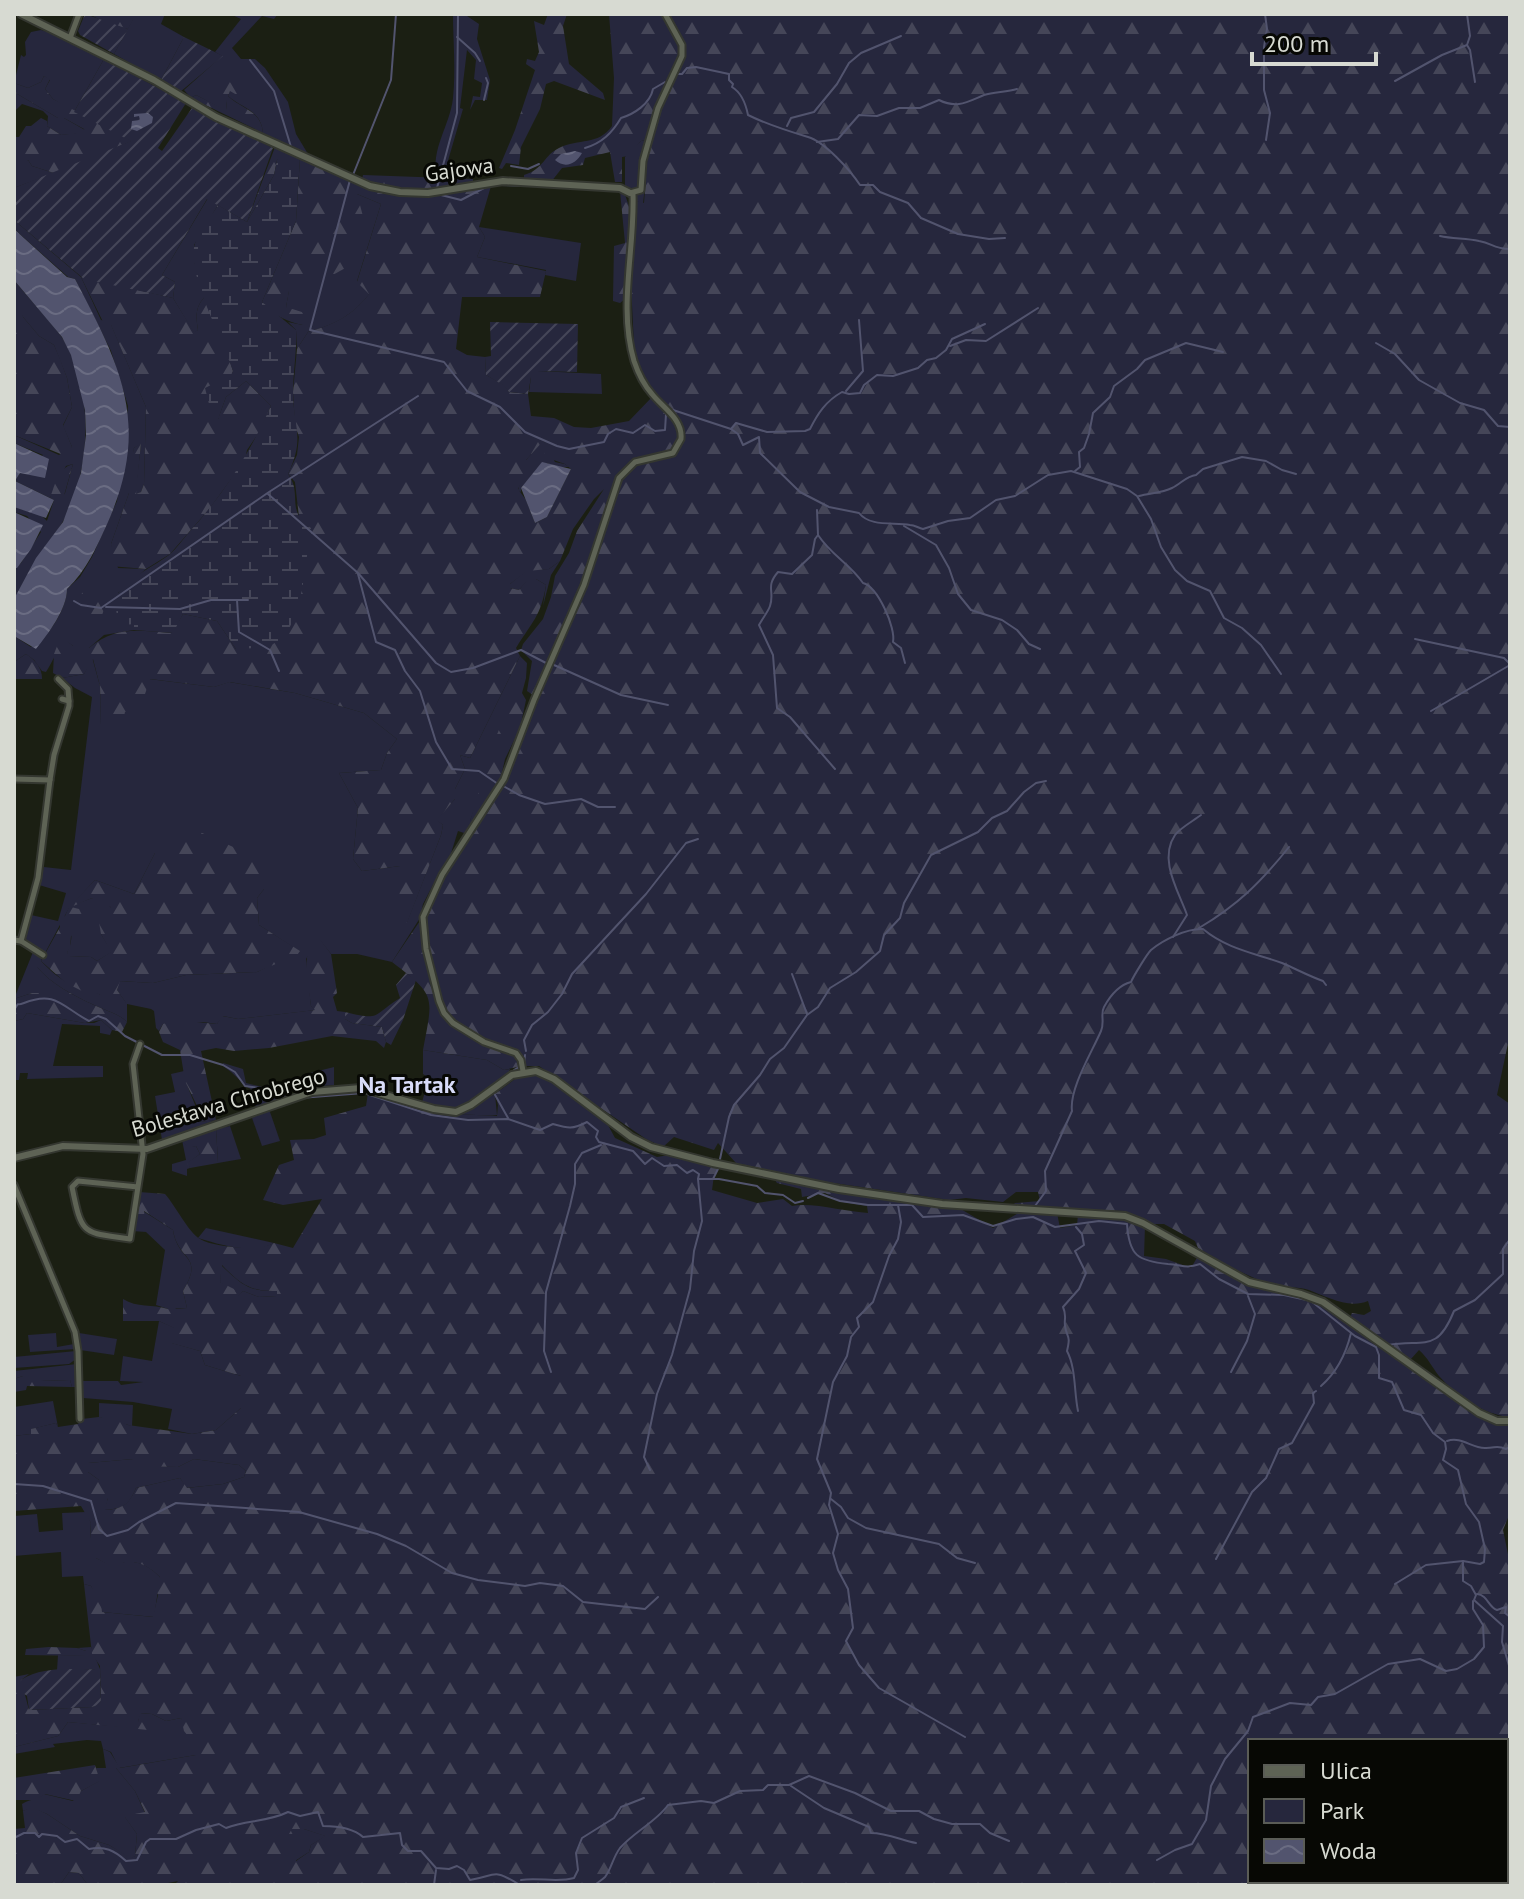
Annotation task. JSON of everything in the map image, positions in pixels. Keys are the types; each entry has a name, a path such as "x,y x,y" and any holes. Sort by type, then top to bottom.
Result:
{"street":[{"path":"67,37 79,14"},
{"path":"665,14 682,45 682,56 658,108 643,161 641,190 630,193 633,194 633,208 627,315 634,359 651,394 678,423 682,434 680,445 668,455 635,462 619,478 584,585 504,779 442,875 423,917 426,949 444,1013 453,1023 484,1042 516,1053 523,1071 548,1075 613,1124 651,1147 839,1189 942,1204 1125,1216 1249,1282 1323,1302 1479,1413 1497,1421 1510,1421"},
{"name":"Gajowa","path":"25,16 154,80 226,122 381,190 428,193 503,181 620,188 630,193"},
{"path":"43,955 18,940 38,878 50,780 69,701 68,689 58,679"},
{"path":"62,699 69,701"},
{"path":"14,779 50,780"},
{"path":"138,1187 81,1180 72,1187 86,1230 130,1239 138,1187 142,1149 133,1064 140,1044"},
{"name":"Bolesława Chrobrego","path":"14,1158 63,1146 142,1149 320,1090 361,1088 434,1109 456,1112 523,1071"},
{"path":"14,1185 75,1332 80,1419"}],"green space":[{"path":"85,14 128,29 114,54 80,35 78,31"},
{"path":"89,14 123,14 134,18 128,29 108,24"},
{"path":"123,14 165,14 161,24 184,37 161,80 114,54 133,19"},
{"path":"230,14 278,14 274,19 262,16 232,48 241,59 255,59 265,68 288,102 296,134 308,154 263,133 259,119 228,96 230,90 218,73 227,101 226,111 196,95 191,98 184,90 222,56 215,52 241,19"},
{"path":"453,14 464,14 479,24 477,39 490,80 487,100 475,100 470,110 473,96 480,97 482,83 474,79 476,60 467,50 460,108 463,109 443,178 437,178 438,147 453,98"},
{"path":"548,14 567,14 563,26 569,64 603,93 605,100 554,81 546,84 540,109 521,147 519,165 506,163 502,169 499,168 535,70 526,64 527,59 535,61 539,52 534,21 544,25"},
{"path":"609,14 1510,14 1510,1034 1497,1095 1510,1104 1510,1417 1471,1403 1439,1376 1419,1350 1410,1360 1350,1317 1352,1313 1364,1315 1371,1311 1368,1301 1346,1303 1304,1289 1261,1281 1198,1248 1195,1241 1164,1224 1154,1224 1125,1211 1012,1206 1015,1203 1040,1201 1038,1192 1016,1192 1003,1202 966,1198 949,1200 820,1181 736,1163 718,1143 714,1150 674,1137 663,1147 646,1139 539,1066 504,1070 487,1060 423,1050 429,1018 428,998 417,982 392,962 424,915 437,883 501,791 536,701 588,585 619,487 611,489 584,576 533,695 527,691 532,661 521,650 523,644 543,619 555,576 569,553 577,531 604,489 573,529 560,561 549,569 527,571 510,584 510,588 519,590 528,579 536,579 546,585 544,596 539,612 516,648 520,656 470,758 460,755 465,769 455,789 455,799 437,820 443,825 441,835 407,923 399,914 400,866 362,871 353,859 358,808 339,773 381,770 387,753 397,739 364,713 295,693 230,682 214,687 150,679 140,709 125,712 120,733 106,732 101,725 100,686 93,659 84,674 62,678 53,673 54,654 61,636 73,646 87,644 89,648 119,633 172,633 183,614 217,621 236,649 297,607 304,561 295,482 288,474 297,455 299,437 293,392 297,349 308,332 342,318 369,294 357,282 381,204 357,194 364,220 349,266 320,282 313,282 305,298 289,291 286,307 305,313 303,325 281,317 262,302 296,221 300,158 384,194 430,197 491,186 479,227 485,237 477,257 546,271 540,297 462,297 456,349 467,355 485,357 486,375 504,385 509,392 528,394 531,416 554,418 574,427 591,428 629,421 653,396 634,345 630,264 637,201 644,203 649,139 641,141 628,156 622,157 622,182 615,182 610,152 585,158 583,165 562,168 551,182 524,182 524,175 536,169 554,151 607,132 612,126 614,78","holes":["544,440 545,457 571,469 547,517 535,523 518,489 528,468 526,460"]},
{"path":"41,30 58,35 104,59 74,112 53,99 45,89 50,80 44,76 41,82 28,88 14,83 21,55 26,55 25,42 31,32"},
{"path":"184,37 223,56 180,92 161,80"},
{"path":"104,59 186,103 158,148 162,151 192,108 273,148 247,222 207,199 162,275 175,282 173,298 84,279 14,220 14,188 131,141 74,112"},
{"path":"217,72 247,95 244,99 230,91 228,96 259,119 263,133 191,98 196,95 226,110 227,101 201,89"},
{"path":"44,76 50,79 45,89 53,99 132,141 54,173 32,166 28,160 20,171 16,169 14,137 19,137 26,126 41,118 61,135 85,132 14,92 14,83 28,88 41,82"},
{"path":"14,92 85,130 85,133 61,135 47,126 48,116 43,111 22,104 14,112"},
{"path":"650,139 643,204 637,201 633,189 625,186 625,157 641,141"},
{"path":"275,147 291,153 277,160 274,175 247,222"},
{"path":"284,153 300,158 296,221 262,302 296,330 293,394 297,442 288,474 294,488 296,509 303,522 311,528 297,609 283,637 260,648 236,649 217,621 183,614 173,633 134,630 134,624 117,622 117,595 130,581 169,555 202,517 235,472 271,406 246,381 226,397 218,419 213,420 205,388 233,371 202,292 194,248 218,205 247,222 274,175 277,160"},
{"path":"28,160 32,166 54,173 14,188 14,167 16,169"},
{"path":"363,175 473,179 473,182 402,191 375,186 362,180"},
{"path":"620,191 624,192 630,209 626,298 620,303 613,301 614,246 625,243"},
{"path":"357,194 381,204 357,281 370,293 343,318 308,332 297,349 296,330 288,322 303,325 286,307 289,290"},
{"path":"208,198 218,205 194,245 194,261 204,298 198,309 198,330 194,333 173,298 175,282 162,275"},
{"path":"14,220 81,277 101,320 110,322 146,407 144,484 141,492 135,495 141,444 134,448 129,493 111,544 118,568 146,569 118,593 134,630 104,635 89,648 73,646 66,641 46,672 26,654 14,662 14,636 31,647 44,637 60,614 67,589 80,577 92,557 117,501 128,406 111,351 75,279 68,277 14,229"},
{"path":"479,227 581,243 576,281 545,275 546,270 477,257 485,237"},
{"path":"81,277 173,298 194,332 198,330 197,313 204,298 233,371 218,419 226,397 246,381 271,406 247,450 245,460 210,508 170,554 146,569 110,566 108,560 129,493 126,485 134,448 141,443 136,494 141,492 144,484 146,407 111,325 108,332"},
{"path":"14,280 61,336 72,356 80,379 86,429 84,455 72,503 14,601 14,568 21,563 41,532 27,516 14,512 14,507 41,515 47,521 65,493 73,464 66,466 50,498 15,481 20,473 43,455 14,443 14,435 59,455 72,447 63,426 72,407 67,378 54,345 39,336 23,317 14,299"},
{"path":"14,299 23,317 39,336 54,345 67,378 72,407 63,425 72,447 68,457 14,435"},
{"path":"490,322 578,324 577,372 538,371 538,376 531,377 528,394 509,392 486,375 485,357 491,356"},
{"path":"538,371 601,374 602,394 529,392 531,377"},
{"path":"543,440 555,462 569,467 555,467 547,463 521,488 521,492 518,490 526,460"},
{"path":"73,464 57,520 47,521 54,500 50,498 58,478 64,469"},
{"path":"560,561 551,575 543,606 546,585 536,579 528,580 519,590 510,588 510,584 527,570 549,569"},
{"path":"94,582 100,585 104,598 104,611 100,619 93,618 83,608 81,596 83,590"},
{"path":"26,654 37,664 42,679 14,679 14,662"},
{"path":"520,656 527,663 526,678 522,678 470,821 474,821 464,833 458,831 448,863 423,904 420,918 392,962 357,954 331,954 319,939 306,959 311,1006 316,1010 238,1019 223,1016 217,1024 163,1024 159,1031 151,1009 127,1004 127,1022 63,989 37,967 50,993 32,993 14,999 33,952 66,982 126,1003 117,990 119,981 153,983 186,975 257,972 299,951 259,925 257,898 264,889 155,853 134,894 95,880 71,906 92,898 111,907 101,934 112,952 97,961 91,957 68,956 71,936 69,908 45,953 25,939 31,915 58,921 66,893 39,885 44,867 71,870 92,697 62,678 84,674 92,657 100,686 101,725 125,712 149,679 214,687 229,682 295,693 364,713 397,739 387,753 381,770 339,773 358,808 353,859 362,871 400,866 407,922 441,835 443,825 436,820 455,799 455,789 465,769 460,755 470,758"},
{"path":"522,677 526,678 522,693 526,700 520,728 505,759 498,790 474,821 470,821 495,739"},
{"path":"191,828 271,864 264,889 257,898 259,925 300,951 290,965 285,960 257,972 186,975 153,983 120,981 117,990 127,1004 110,1002 99,994 86,993 66,983 41,961 60,927 60,918 95,880 134,894 155,853","holes":["92,898 97,904 111,907 99,922 101,934 111,952 97,961 91,957 69,956 71,936 79,933 85,921 79,909 71,907"]},
{"path":"319,938 331,954 337,993 333,997 337,1011 345,1012 345,1019 352,1023 382,1027 386,1042 384,1048 376,1041 332,1036 269,1048 201,1051 216,1120 199,1122 194,1116 199,1110 185,1081 180,1050 163,1042 159,1032 163,1024 176,1020 217,1024 222,1016 238,1019 315,1010 311,1006 307,960 309,951"},
{"path":"32,966 71,993 123,1019 127,1022 122,1032 112,1030 101,1020 85,1023 27,1013 23,1019 14,1021 14,999 32,993 49,993 33,978 30,971"},
{"path":"406,973 416,980 391,1045 386,1042 382,1027 352,1023 345,1019 345,1012 376,1015 400,998 396,985"},
{"path":"27,1013 85,1023 101,1020 112,1030 110,1035 100,1033 100,1026 62,1024 53,1066 103,1066 103,1077 27,1079 28,1073 20,1073 19,1080 14,1080 14,1021 23,1019"},
{"path":"423,1050 487,1060 504,1070 510,1069 508,1074 467,1106 450,1110 422,1102 429,1078 423,1074"},
{"path":"223,1063 243,1069 246,1083 280,1090 253,1090"},
{"path":"334,1067 334,1085 312,1087 310,1073"},
{"path":"184,1071 199,1122 216,1120 162,1140 155,1096 175,1092 171,1074"},
{"path":"530,1074 544,1076 608,1125 615,1138 657,1157 669,1155 721,1166 714,1175 712,1190 757,1203 783,1199 792,1206 809,1205 868,1213 867,1206 843,1202 825,1193 802,1197 801,1189 775,1180 959,1208 993,1228 1022,1211 1057,1213 1060,1228 1077,1225 1078,1215 1128,1219 1145,1225 1144,1256 1166,1259 1191,1268 1198,1256 1261,1288 1298,1294 1320,1303 1486,1420 1510,1426 1510,1513 1503,1530 1510,1564 1510,1885 174,1885 178,1881 158,1885 88,1885 79,1873 69,1872 60,1885 14,1885 14,1829 25,1828 23,1811 32,1807 80,1836 109,1845 131,1858 135,1856 137,1834 124,1816 145,1812 135,1791 116,1768 106,1768 103,1749 110,1752 120,1768 196,1755 196,1746 184,1731 181,1718 166,1721 152,1714 141,1713 138,1721 149,1724 148,1730 68,1722 58,1736 14,1747 14,1677 29,1674 21,1680 29,1710 92,1707 101,1703 100,1666 92,1654 84,1584 91,1586 101,1603 102,1612 153,1617 158,1595 153,1584 160,1577 138,1563 125,1562 112,1567 96,1558 92,1560 80,1548 90,1539 91,1523 81,1506 14,1511 14,1436 31,1434 31,1429 56,1423 58,1427 99,1417 128,1425 192,1434 216,1430 241,1408 241,1376 205,1365 200,1351 171,1343 174,1328 159,1321 123,1321 123,1299 134,1304 168,1309 173,1305 176,1309 187,1308 183,1291 191,1264 173,1230 144,1211 142,1226 134,1224 139,1192 165,1194 191,1231 207,1242 248,1248 274,1243 293,1248 322,1199 283,1205 263,1200 279,1165 294,1160 290,1140 326,1135 324,1118 366,1106 368,1093 434,1113 497,1116 495,1094 515,1079","holes":["222,1265 246,1286 277,1291 277,1296 259,1297 243,1291 238,1296 234,1289 220,1282","133,1459 135,1466 178,1467 194,1459 239,1465 246,1471 244,1477 223,1484 187,1488 180,1478 136,1488 125,1505 105,1510 108,1498 122,1481 99,1480 88,1472 88,1463","290,1829 304,1829 325,1836 296,1861 296,1841"]},
{"path":"279,1089 293,1097 256,1108 249,1090 269,1092"},
{"path":"495,1094 497,1115 455,1115"},
{"path":"270,1112 280,1141 262,1146 252,1118"},
{"path":"230,1126 241,1159 218,1163 216,1129"},
{"path":"216,1129 218,1163 190,1168 187,1163 200,1154 196,1146 188,1148 182,1140"},
{"path":"182,1140 188,1147 196,1146 200,1154 188,1163 187,1176 172,1171 172,1164 186,1160"},
{"path":"143,1211 173,1230 176,1241 191,1264 183,1291 187,1308 168,1309 156,1305 165,1250 146,1232 132,1231"},
{"path":"206,1228 274,1243 247,1249 227,1246 198,1238"},
{"path":"221,1265 246,1286 278,1291 277,1296 259,1297 243,1291 238,1297 220,1282"},
{"path":"159,1321 175,1328 172,1343 200,1351 205,1365 241,1376 241,1408 216,1430 192,1434 168,1429 172,1409 83,1398 80,1394 81,1381 118,1381 121,1385 143,1382 120,1381 123,1356 152,1361"},
{"path":"56,1333 57,1347 74,1344 76,1349 30,1352 28,1335"},
{"path":"79,1333 117,1339 114,1355 80,1350"},
{"path":"76,1351 76,1359 69,1364 14,1368 14,1357"},
{"path":"77,1364 75,1387 72,1387 70,1380 41,1381 23,1376 14,1379 14,1371"},
{"path":"38,1371 41,1381 70,1380 72,1387 27,1386 26,1390 14,1392 14,1379 23,1376 24,1372"},
{"path":"53,1401 58,1427 56,1423 32,1429 31,1434 14,1436 14,1407"},
{"path":"99,1403 133,1405 132,1426 99,1417"},
{"path":"133,1459 178,1467 194,1459 239,1465 246,1471 244,1477 223,1484 186,1488 180,1478 136,1488 124,1505 104,1510 108,1498 99,1480 88,1472 88,1463"},
{"path":"86,1512 91,1523 90,1539 96,1558 112,1566 125,1562 138,1563 160,1577 154,1617 102,1612 91,1586 84,1584 83,1576 62,1577 61,1552 14,1556 14,1516 37,1514 39,1532 63,1530 62,1513"},
{"path":"91,1647 100,1669 57,1670 58,1655 86,1656 86,1651 77,1648"},
{"path":"77,1648 86,1651 86,1656 25,1655 26,1649"},
{"path":"100,1669 101,1704 92,1707 29,1710 27,1696 19,1690 21,1680 39,1672"},
{"path":"140,1713 152,1714 166,1721 181,1718 197,1746 196,1755 119,1768 111,1752 103,1749 101,1741 87,1740 53,1744 55,1747 14,1754 14,1747 58,1736 68,1722 148,1729 138,1721"},
{"path":"95,1765 100,1781 81,1791 76,1801 45,1794 36,1800 14,1800 14,1778"},
{"path":"96,1768 116,1768 135,1791 145,1813 125,1817 137,1834 135,1856 131,1859 109,1845 80,1836 47,1814 32,1808 23,1811 22,1804 44,1794 73,1801 81,1791 99,1781"},
{"path":"288,1829 304,1829 326,1836 311,1845 309,1852 295,1861 296,1851"},
{"path":"69,1872 79,1873 88,1885 60,1885"}],"water":[{"path":"148,113 153,117 152,123 137,131 131,129 132,121 140,120 134,114"},
{"path":"582,153 570,164 555,160 561,154"},
{"path":"14,229 67,277 75,279 117,369 129,425 121,487 108,522 86,566 67,589 56,621 36,649 14,636 14,599 36,558 63,522 81,473 86,435 85,410 71,355 62,337 14,280"},
{"path":"14,443 49,459 45,478 20,473 15,481 54,500 46,518 14,507"},
{"path":"542,462 571,469 547,517 535,523 521,488"},
{"path":"14,512 43,525 17,568 14,568"}],"waterway":[{"path":"353,175 391,80 396,14"},
{"path":"437,188 457,113 458,14"},
{"path":"1265,14 1264,90 1270,113 1266,140"},
{"path":"1395,81 1467,45 1470,36 1467,14"},
{"path":"787,126 791,118 814,112 837,84 849,63 861,53 901,36"},
{"path":"457,37 480,61"},
{"path":"1467,45 1475,82"},
{"path":"250,60 274,91 291,147"},
{"path":"675,76 687,68 696,67 729,74 732,87 741,96 748,115 822,144 860,185 873,185 880,192 908,203 921,218 958,234 1005,238"},
{"path":"484,100 488,83 486,78"},
{"path":"585,148 606,137 621,118 641,108 653,89 665,82"},
{"path":"817,142 838,139 859,115 877,116 899,108 920,108 939,100 962,104 984,95 1017,89"},
{"path":"511,166 528,169 539,164"},
{"path":"350,180 310,330 444,362 467,391 500,407 525,432 569,449 604,442 608,434 616,429 633,433 645,425 655,431 665,430 666,414"},
{"path":"500,185 531,186"},
{"path":"437,194 461,200 486,187"},
{"path":"1440,236 1510,249"},
{"path":"950,346 966,340 986,341 1038,308"},
{"path":"846,391 863,371 859,320"},
{"path":"731,429 736,423 767,432 810,429 823,408 842,392 860,393 864,385 877,375 893,376 918,368 946,350 952,339 985,324"},
{"path":"1075,471 1080,467 1079,452 1084,448 1093,413 1110,397 1114,386 1145,360 1186,343 1223,352"},
{"path":"1376,343 1395,354 1419,380 1460,403 1484,410 1498,426 1510,427"},
{"path":"74,601 101,608 269,492 418,396"},
{"path":"673,410 731,429 738,434 743,445 759,437 760,453 800,492 829,507 859,513 875,522 923,529 970,518 996,500 1015,496 1048,475 1071,471 1127,489 1137,496 1151,519 1161,547 1175,570 1187,581 1210,591 1224,618 1242,628 1261,645 1281,674"},
{"path":"1139,496 1168,490 1203,469 1242,457 1266,461 1296,474"},
{"path":"268,494 358,573 436,663 451,672 473,668 521,650 546,663"},
{"path":"817,510 818,535 812,555 792,574 778,572 771,585 770,606 759,625 773,655 777,708 790,717 835,769"},
{"path":"904,526 936,545 949,568 958,594 971,610 1002,620 1017,630 1029,644 1040,649"},
{"path":"818,535 880,600 892,627 893,642 901,648 905,663"},
{"path":"358,574 376,642 395,650 420,691 436,742 452,769 479,771 498,784"},
{"path":"106,607 180,609 211,600 248,600"},
{"path":"237,600 239,632 270,650 279,671"},
{"path":"1415,639 1504,658 1510,664"},
{"path":"554,665 621,695 668,705"},
{"path":"1431,711 1510,665"},
{"path":"720,1159 734,1105 770,1059 784,1048 807,1015 818,1007 830,988 856,972 880,951 884,935 900,918 904,903 931,855 978,832 992,818 1007,811 1024,792 1036,783 1046,781"},
{"path":"505,787 545,804 581,799 598,807 615,807"},
{"path":"1173,937 1187,915 1169,865 1170,845 1177,832 1201,815"},
{"path":"526,1051 524,1040 532,1025 548,1012 572,974 646,894 686,843 698,839"},
{"path":"1199,928 1248,892 1289,847"},
{"path":"1035,1206 1046,1191 1045,1171 1072,1111 1077,1082 1101,1031 1104,1007 1115,992 1131,982 1151,950 1176,935 1203,929 1231,946 1282,963 1326,985"},
{"path":"792,974 807,1014"},
{"path":"14,1010 18,1004 35,999 52,999 89,1021 98,1016 106,1019 125,1036 162,1055 190,1055 223,1065 235,1072 245,1086 280,1088 294,1096"},
{"path":"524,1065 525,1055"},
{"path":"514,1070 519,1067"},
{"path":"508,1118 494,1093 513,1078"},
{"path":"300,1098 364,1093 431,1115 468,1120 508,1119 540,1130 553,1124 570,1128 587,1122 598,1131 596,1137 599,1142 633,1151 645,1164 652,1158 664,1166 677,1165 687,1173 693,1170 699,1174 698,1179 719,1179 757,1186 765,1193 783,1195 795,1203 803,1201"},
{"path":"551,1372 544,1351 546,1292 575,1184 575,1164 582,1153 601,1145"},
{"path":"713,1179 719,1167"},
{"path":"650,1470 644,1457 657,1394 672,1355 690,1289 694,1251 702,1221 698,1179"},
{"path":"808,1198 818,1193 840,1201 868,1205 912,1205 923,1217 963,1215 993,1226 1033,1217 1055,1227 1099,1221 1127,1224 1133,1250 1142,1258 1184,1266 1200,1264 1219,1279 1248,1294 1284,1295 1311,1301 1355,1336 1376,1347 1379,1378 1392,1382 1404,1410 1421,1415 1433,1433 1445,1442 1443,1460 1458,1470 1466,1504 1479,1522 1485,1549 1484,1562 1463,1561 1463,1581 1471,1586 1476,1595 1474,1600 1503,1626 1502,1642 1510,1669"},
{"path":"898,1205 901,1222 898,1239 873,1302 857,1318 859,1327 851,1337 847,1356 833,1382 817,1459 831,1493 829,1505 838,1534 833,1553 848,1589 853,1628 846,1641 859,1665 879,1688 965,1737"},
{"path":"1076,1227 1082,1234 1084,1245 1075,1251 1086,1273 1079,1289 1063,1307 1078,1411"},
{"path":"1388,1345 1428,1342 1442,1333 1454,1311 1475,1300 1503,1274 1503,1249 1510,1239"},
{"path":"1231,1372 1247,1341 1255,1314 1248,1296"},
{"path":"1321,1386 1340,1362 1351,1333"},
{"path":"1216,1559 1252,1492 1266,1478 1279,1449 1292,1443 1314,1403 1313,1393 1316,1391"},
{"path":"1447,1441 1457,1440 1481,1448 1510,1447"},
{"path":"14,1484 43,1486 91,1501 99,1529 107,1536 128,1530 176,1503 299,1512 377,1534 406,1546 452,1573 478,1580 525,1586 540,1583 563,1586 583,1602 645,1609 658,1597"},
{"path":"831,1499 848,1518 866,1528 939,1544 957,1558 975,1563"},
{"path":"1395,1584 1426,1565 1463,1561"},
{"path":"1477,1594 1484,1596 1497,1610 1506,1607 1505,1613 1510,1617"},
{"path":"1157,1860 1192,1844 1206,1820 1211,1786 1225,1759 1248,1731 1253,1717 1290,1703 1311,1705 1318,1697 1335,1694 1388,1664 1420,1659 1446,1671 1457,1669 1474,1659 1484,1647 1483,1625 1473,1609 1473,1601"},
{"path":"1508,1742 1510,1737"},
{"path":"595,1885 607,1874 620,1848 668,1805 701,1801 714,1803 740,1791 763,1790 768,1785 789,1785 809,1776 855,1793 891,1811 919,1811 952,1824 980,1824 990,1833 1009,1841"},
{"path":"791,1786 824,1808 869,1827 871,1833 916,1843"},
{"path":"521,1880 574,1878 578,1870 576,1853 582,1838 614,1818 621,1807 644,1798"},
{"path":"14,1838 24,1833 35,1833 39,1837 42,1834 57,1836 65,1842 77,1839 89,1849 109,1850 126,1861 137,1860 150,1839 176,1839 219,1824 226,1828 288,1812 300,1816 318,1812 323,1826 344,1828 363,1837 400,1833 402,1845 408,1851 421,1851 436,1868 457,1866 464,1870 470,1880 499,1875 520,1885"},
{"path":"434,1885 436,1870"}],"district":[{"name":"Na Tartak","path":"407,1084"}]}
